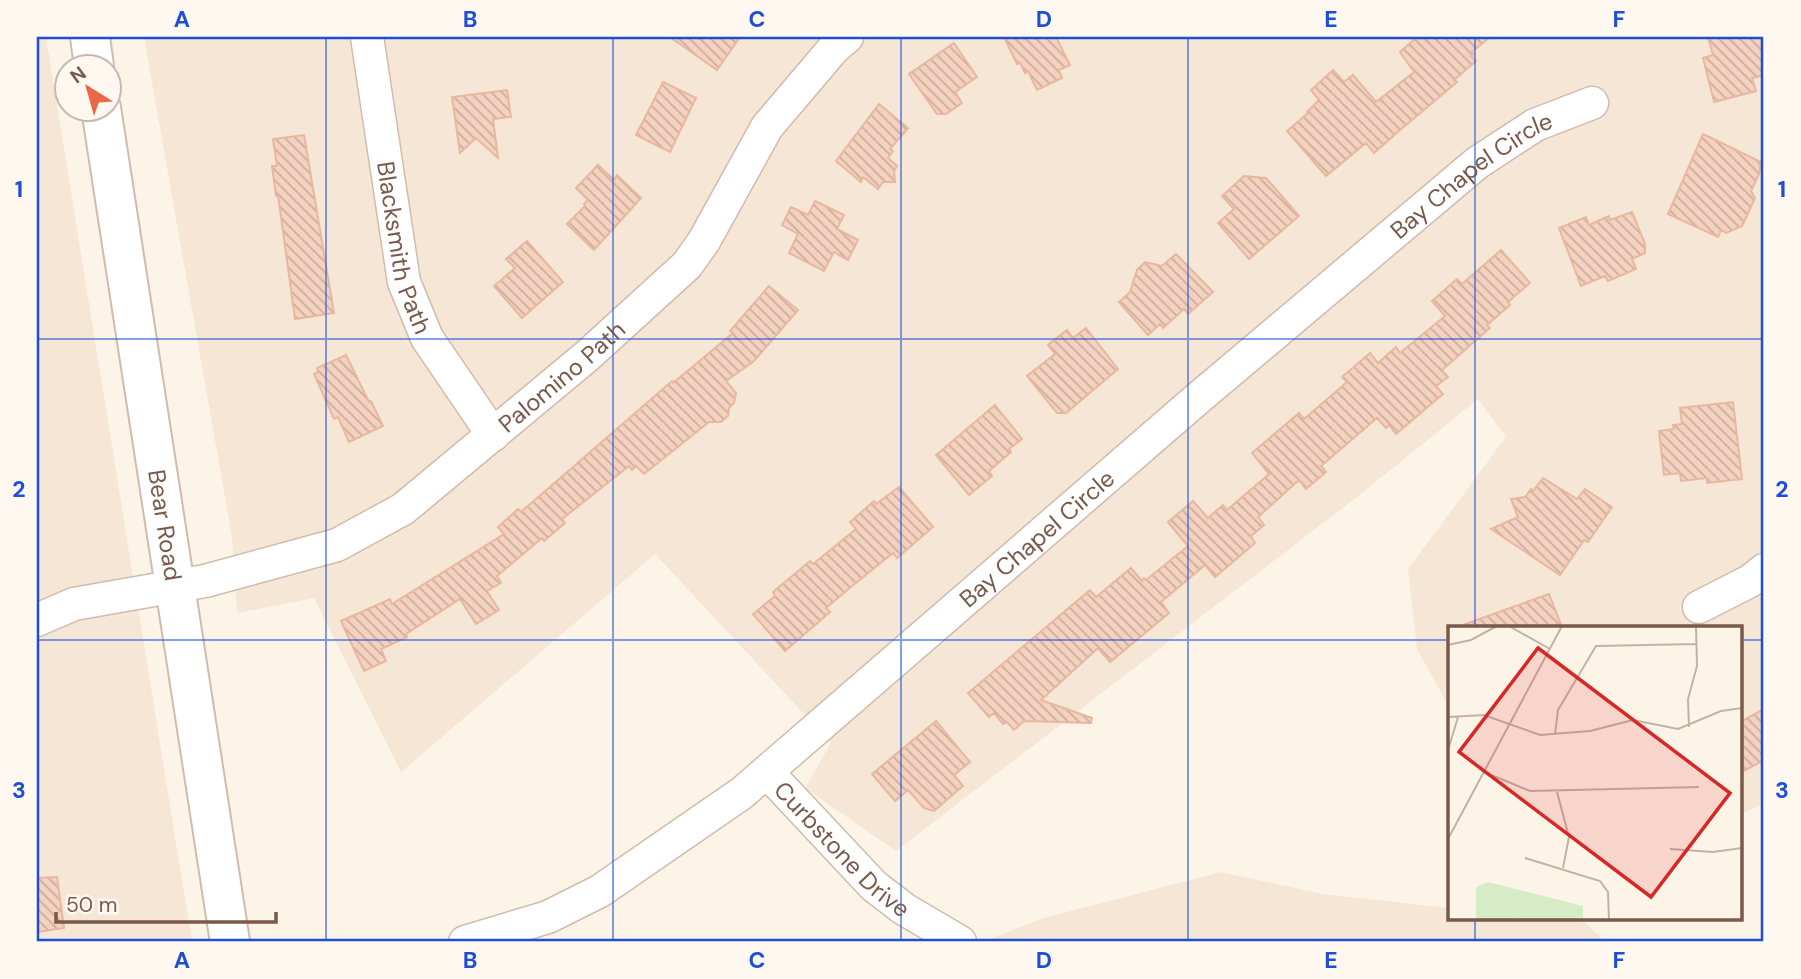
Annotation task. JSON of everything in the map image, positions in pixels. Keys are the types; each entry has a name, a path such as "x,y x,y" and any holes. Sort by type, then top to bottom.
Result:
{"street":[{"name":"Blacksmith Path","path":"367,37 404,282 427,338 493,435"},
{"name":"Palomino Path","path":"37,620 74,604 205,582 337,545 403,509 587,356 687,265 704,241 767,127 834,48 847,37"},
{"name":"Bay Chapel Circle","path":"465,942 548,917 600,891 742,793 1196,400 1477,163 1535,125 1592,103"},
{"name":"Bear Road","path":"102,122 230,942"},
{"path":"1699,607 1750,581 1764,570"},
{"name":"Curbstone Drive","path":"766,772 874,886 904,909 960,942"}],"shaded area":[{"path":"37,37 46,37 52,74 52,122 60,122 192,942 37,942"},
{"path":"144,37 1764,37 1764,803 1742,814 1742,626 1448,626 1448,705 1417,649 1408,569 1506,437 1478,399 1362,493 896,851 805,788 831,743 655,554 401,772 314,598 237,613 232,537"},
{"path":"1221,872 1323,894 1448,908 1448,920 1584,922 1606,942 982,942 1044,918"}],"building":[{"path":"670,37 740,37 717,70"},
{"path":"1004,37 1056,37 1070,65 1059,70 1062,78 1037,90 1028,71 1025,73 1020,63 1017,64"},
{"path":"1417,37 1490,37 1472,52 1474,54 1471,56 1476,61 1454,80 1457,82 1374,153 1366,143 1326,176 1287,131 1319,100 1311,90 1333,70 1344,82 1353,75 1376,102 1414,72 1400,52"},
{"path":"1708,37 1764,37 1764,75 1752,78 1756,91 1714,102 1703,58 1713,55"},
{"path":"954,43 977,77 955,92 962,103 946,114 937,114 909,74"},
{"path":"663,82 696,98 670,152 636,135"},
{"path":"507,90 511,117 493,119 498,158 476,138 460,153 452,97"},
{"path":"879,104 908,128 890,149 893,151 888,158 897,166 894,171 895,182 883,182 878,189 863,177 861,182 836,161"},
{"path":"1703,134 1761,162 1751,191 1755,198 1742,226 1726,233 1721,230 1718,237 1668,214"},
{"path":"304,135 334,313 295,319 272,166 277,166 273,139"},
{"path":"598,165 614,180 617,175 641,198 594,250 567,224 588,200 576,188"},
{"path":"1244,176 1266,178 1299,216 1249,259 1218,223 1234,209 1222,196"},
{"path":"815,201 844,215 837,229 858,240 848,260 834,252 824,271 789,253 798,234 782,225 791,207 808,215"},
{"path":"1632,212 1645,244 1645,253 1632,259 1636,269 1608,281 1605,276 1581,286 1559,228 1586,217 1589,225 1609,216 1610,220"},
{"path":"527,241 563,282 522,318 494,286 515,268 506,259"},
{"path":"1501,250 1530,283 1487,325 1490,328 1442,370 1448,377 1436,386 1443,394 1396,434 1389,425 1386,428 1377,418 1321,466 1326,472 1306,489 1299,480 1258,517 1264,525 1251,536 1255,543 1215,577 1205,565 1161,602 1169,613 1110,662 1098,648 1041,700 1092,718 1091,723 1024,721 1014,730 1007,722 1003,724 994,713 989,717 968,693 1090,590 1096,597 1131,568 1142,581 1144,578 1146,580 1188,546 1168,522 1193,501 1208,518 1223,505 1227,510 1269,474 1252,453 1299,413 1304,419 1347,382 1342,377 1370,353 1378,363 1396,347 1400,353 1445,316 1432,301 1457,279 1462,284"},
{"path":"1176,254 1213,292 1188,314 1184,309 1163,328 1160,324 1148,335 1119,302 1130,292 1137,270 1145,262 1162,266"},
{"path":"769,286 798,310 754,361 726,381 736,393 728,416 721,422 709,422 644,474 636,466 632,470 629,466 562,519 565,523 544,541 542,538 497,576 501,583 487,591 499,610 476,624 460,599 406,634 407,637 381,649 386,661 364,671 341,621 390,599 392,604 504,534 498,527 518,509 521,512 672,381 673,383 733,333 730,331"},
{"path":"1086,328 1118,369 1066,413 1057,413 1027,376 1055,354 1048,345 1067,330 1073,338"},
{"path":"346,355 383,426 349,442 338,417 334,419 314,374 318,372 317,368"},
{"path":"1733,402 1742,479 1707,483 1707,478 1681,481 1680,473 1664,475 1659,431 1674,429 1673,425 1682,424 1680,408"},
{"path":"995,405 1022,439 989,471 992,476 969,495 936,455"},
{"path":"1543,478 1577,499 1585,489 1612,507 1588,542 1584,540 1560,575 1491,529 1518,517 1511,499 1525,497"},
{"path":"899,487 933,527 897,558 893,553 857,582 826,608 830,612 785,651 753,614 775,596 773,592 810,561 813,564 856,529 850,522 874,501 876,504"},
{"path":"1549,594 1562,626 1466,626 1465,624"},
{"path":"1764,709 1764,760 1742,772 1742,721"},
{"path":"936,721 970,762 954,775 963,786 934,811 924,808 908,790 895,801 872,774"},
{"path":"57,877 64,928 37,932 37,878"}]}
